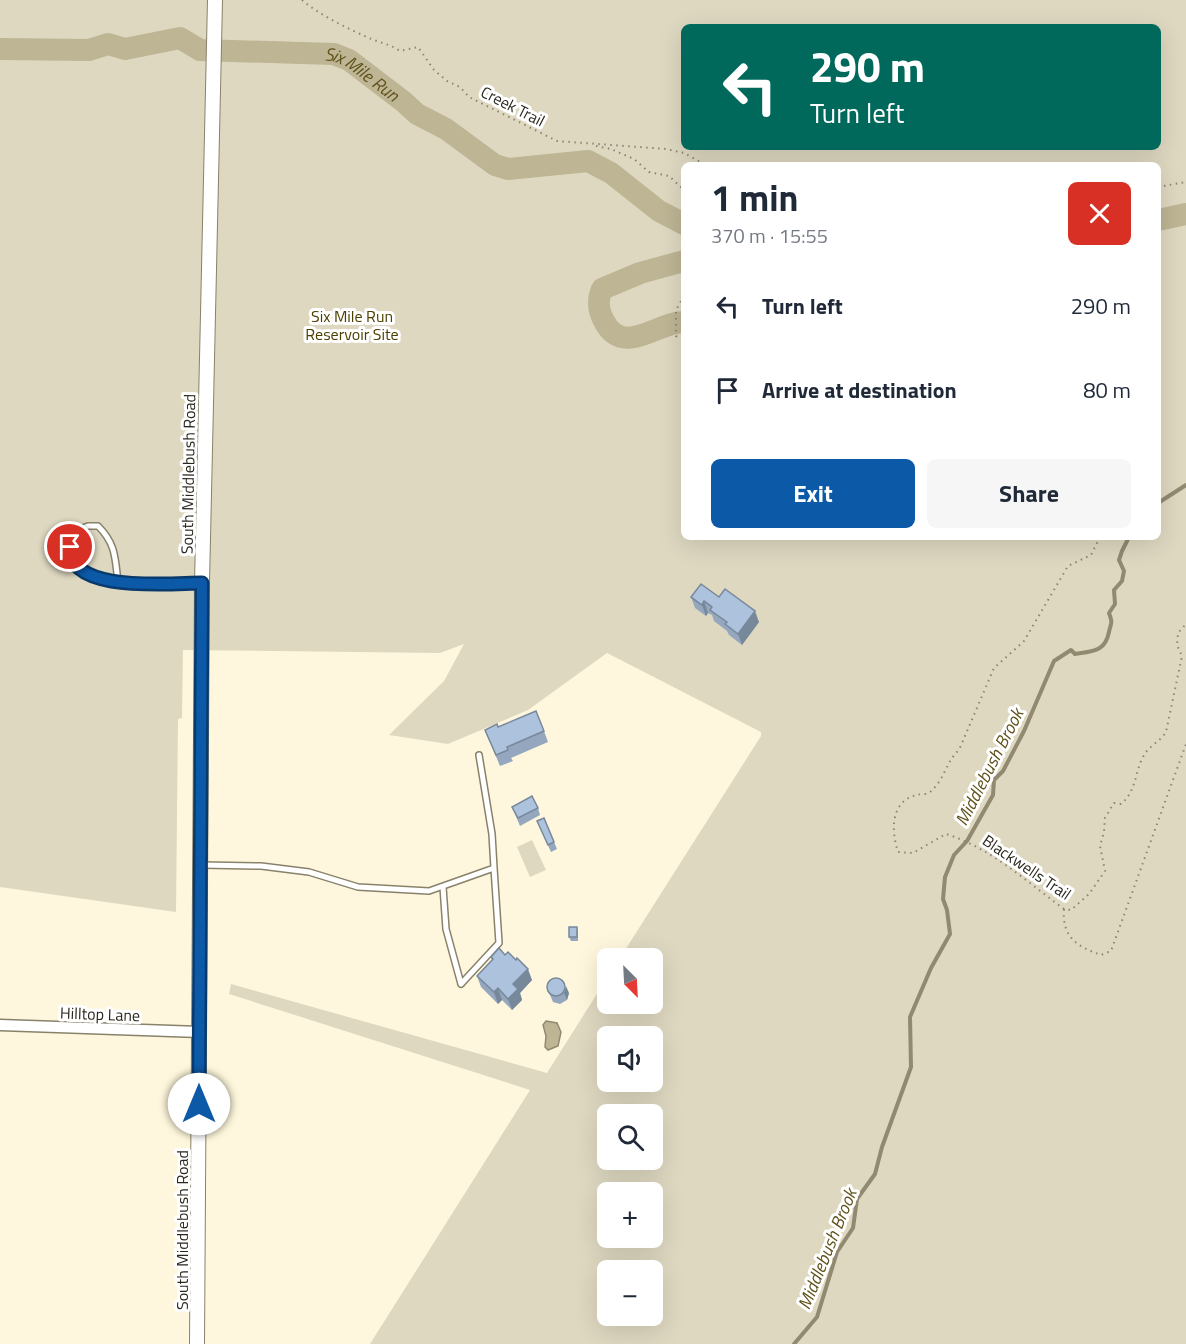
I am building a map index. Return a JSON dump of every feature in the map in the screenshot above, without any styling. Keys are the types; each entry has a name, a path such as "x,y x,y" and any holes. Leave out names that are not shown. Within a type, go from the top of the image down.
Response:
{"street":[{"name":"South Middlebush Road","path":"198,1344 202,583 215,5"},
{"name":"Hilltop Lane","path":"0,1025 200,1032"}],"lane":[{"path":"118,582 114,548 108,536 98,526 88,526 73,532 69,558 77,568 88,575 118,582 202,583"},
{"path":"443,887 446,929 461,984 499,943 492,834 480,755"},
{"path":"201,865 261,866 309,872 358,887 429,891 494,868"}],"path":[{"name":"Creek Trail","path":"303,0 325,16 372,40 391,45 400,51 418,47 434,70 447,81 460,87 469,98 557,141 666,149 684,153 700,162"},
{"path":"584,144 611,149 634,159 649,172 669,176 681,187"},
{"path":"1161,186 1186,182"},
{"path":"681,301 676,310 676,336 681,338"},
{"name":"Blackwells Trail","path":"1098,540 1091,555 1068,566 1024,641 994,668 959,750 951,757 944,776 937,786 928,794 918,794 902,802 896,809 895,841 898,852 913,853 946,834 959,838 1006,866 1064,909 1071,910 1089,894 1105,871 1100,846 1109,809 1114,803 1121,804 1129,798 1144,754 1166,732 1182,656 1177,645 1178,633 1186,624"},
{"path":"1064,909 1063,924 1071,939 1086,950 1101,955 1111,951 1186,744"}],"green space":[{"name":"Six Mile Run Reservoir Site","path":"0,0 1186,0 1186,1344 370,1344 530,1090 229,994 231,984 547,1073 597,994 597,1014 663,1014 663,948 626,948 761,736 761,732 607,653 528,710 448,744 389,735 444,681 464,644 440,653 183,650 182,718 178,719 176,912 0,887"},
{"path":"532,840 546,870 530,877 517,847"}],"shaded area":[{"path":"546,1021 557,1023 561,1032 558,1046 548,1050 545,1047 546,1036 543,1025"}],"building":[{"path":"701,584 719,597 725,589 755,611 738,634 725,624 727,622 710,610 712,607 704,601 702,605 691,597"},
{"path":"536,711 544,731 507,747 508,750 496,755 485,730"},
{"path":"532,796 538,808 518,818 512,807"},
{"path":"544,818 554,842 548,845 537,821"},
{"path":"569,927 577,927 577,937 569,937"},
{"path":"499,948 505,955 508,952 516,960 517,958 528,969 513,984 518,989 508,999 498,988 494,992 477,976 493,959 491,957"},
{"path":"556,978 562,981 565,987 562,993 556,996 550,993 547,987 550,981"}],"waterway":[{"name":"Six Mile Run","path":"0,49 89,50 108,44 125,49 180,38 200,50 334,54 349,60 417,114 446,129 495,165 508,169 588,161 611,173 659,211 681,222"},
{"name":"Six Mile Run","path":"1161,219 1186,214"},
{"name":"Six Mile Run","path":"681,262 640,273 602,289 599,298 599,309 604,321 612,332 621,337 631,338 681,322"},
{"name":"Middlebush Brook","path":"1161,501 1186,485"},
{"name":"Middlebush Brook","path":"794,1344 817,1317 837,1252 853,1228 857,1199 875,1174 882,1147 911,1067 910,1017 931,968 950,934 943,899 945,877 954,855 967,841 993,795 994,780 1003,771 1024,731 1054,661 1071,650 1075,654 1087,652 1105,643 1111,623 1109,613 1115,604 1114,590 1122,581 1124,571 1119,560 1128,540"}],"route":[{"path":"70,547 69,558 77,568 103,580 128,583 202,583 199,1104"}]}
